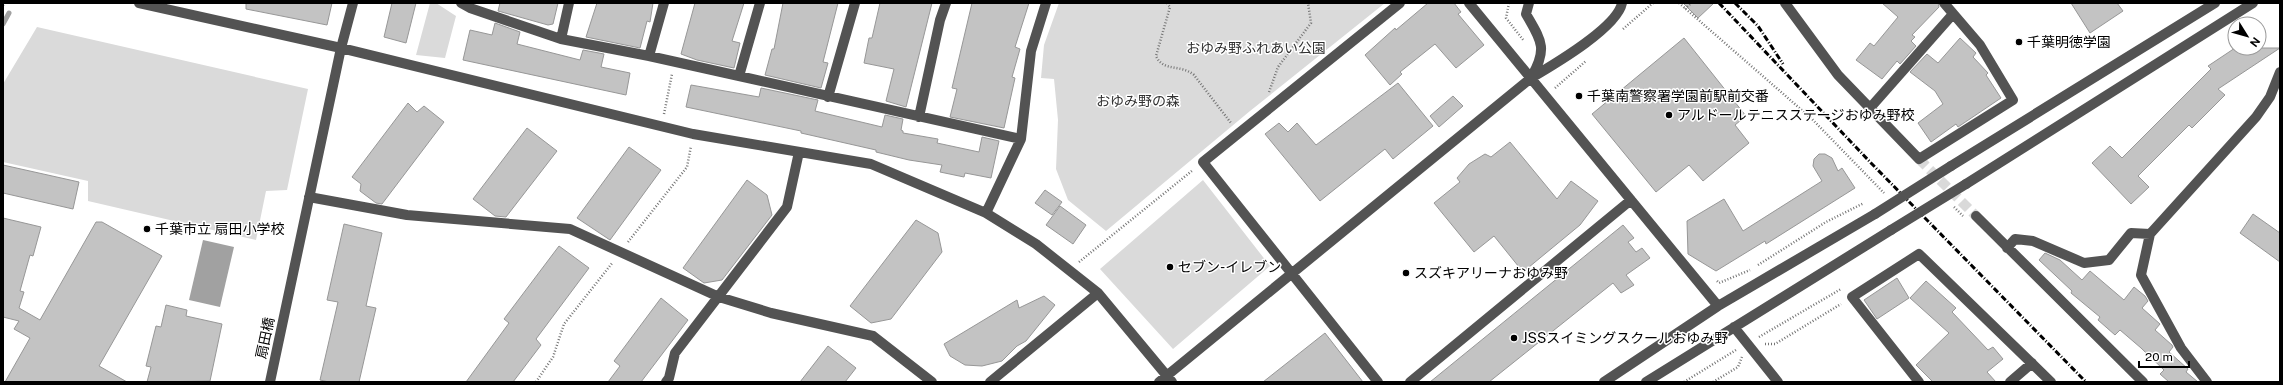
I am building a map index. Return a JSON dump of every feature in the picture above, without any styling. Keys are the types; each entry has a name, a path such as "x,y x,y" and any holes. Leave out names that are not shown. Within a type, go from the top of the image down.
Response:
{"street":[{"path":"139,3 341,48 662,127 871,164 986,213 1036,244 1098,293 1166,380 1291,273 1531,78 1567,57 1608,24 1618,14 1622,3"},
{"name":"扇田橋","path":"270,382 341,48 353,3"},
{"path":"561,39 569,3"},
{"path":"649,56 664,3"},
{"path":"739,76 760,3"},
{"path":"828,97 855,3"},
{"path":"919,117 940,20 946,3"},
{"path":"986,213 1021,139 1031,51 1046,3"},
{"path":"1378,382 1203,162 1400,3"},
{"path":"1469,3 1718,306"},
{"path":"1529,3 1526,14 1541,39 1543,48 1538,65 1531,78"},
{"path":"1785,3 1838,75 1919,159 2013,100 1980,45 1944,3"},
{"path":"1604,382 1718,306 1874,214 2215,3"},
{"path":"1646,382 1966,184 2253,3"},
{"path":"467,5 561,39 649,56 1021,139"},
{"path":"1870,108 1953,14"},
{"path":"2207,382 2181,348 2141,274 2150,234 2256,117 2270,97 2280,72"},
{"path":"666,382 669,378 675,353 787,207 799,152"},
{"path":"309,197 407,215 570,229 719,297 771,313 873,336 932,382"},
{"path":"1410,382 1631,200"},
{"path":"1976,216 2143,382"},
{"path":"2008,248 2016,239 2033,241 2084,263 2109,260 2131,233 2150,234"},
{"path":"1919,382 1852,297 1919,254 2051,382"},
{"path":"990,382 1098,293"},
{"path":"1734,328 1778,382"},
{"path":"2010,382 2032,363"}],"path":[{"path":"1167,3 1170,7 1156,56 1159,64 1167,68 1175,66 1187,70 1194,75 1239,133"},
{"path":"1268,95 1278,67 1311,23 1308,3"},
{"path":"1509,3 1506,18 1528,46"},
{"path":"1679,3 1812,119 1884,193 1878,196"},
{"path":"1686,9 1691,3"},
{"path":"662,127 675,62"},
{"path":"1554,88 1559,94"},
{"path":"1070,270 1203,162"},
{"path":"1714,277 1719,283 1750,270 1826,222 1871,200"},
{"path":"1684,382 1843,287"},
{"path":"1747,344 1775,344 1852,297"},
{"path":"1713,382 1738,367 1747,344"}],"green space":[{"path":"430,3 436,3 456,16 445,58 416,55"},
{"name":"おゆみ野の森","path":"1059,3 1385,3 1250,111 1106,231 1068,200 1056,169 1058,120 1054,79 1041,78 1044,45"},
{"path":"37,27 308,89 287,190 266,191 256,240 88,201 88,181 3,162 3,84"},
{"path":"1203,180 1270,266 1173,349 1100,269"}],"shaded area":[{"path":"203,240 234,247 220,307 189,300"}],"building":[{"path":"246,3 332,3 327,25 246,9"},
{"path":"392,3 416,3 406,43 384,37"},
{"path":"500,3 558,3 553,24 548,25 498,11"},
{"path":"597,3 653,3 650,22 647,21 640,48 586,37"},
{"path":"695,3 744,3 732,41 740,43 734,68 697,60 681,54"},
{"path":"783,3 838,3 823,62 828,63 821,88 765,75 772,49 774,49"},
{"path":"880,3 932,3 906,107 886,101 894,69 864,63 869,38 872,38"},
{"path":"972,3 1029,3 1015,47 1020,49 1012,77 1015,78 1004,128 950,117 957,89 952,88"},
{"path":"1428,3 1454,3 1461,12 1458,14 1484,45 1456,68 1435,44 1400,72 1402,74 1390,85 1365,55 1395,28 1396,30"},
{"path":"1683,3 1714,3 1698,18"},
{"path":"1882,3 1938,3 1939,7 1912,35 1915,37 1911,41 1916,46 1900,64 1897,61 1882,79 1856,60 1870,43 1874,46 1898,17"},
{"path":"2071,3 2117,3 2123,11 2090,33"},
{"path":"495,23 520,32 517,44 580,60 583,50 604,54 601,67 630,73 626,95 463,60 470,30 492,35"},
{"name":"アルドールテニスステージおゆみ野校","path":"1684,38 1746,116 1735,125 1749,143 1703,181 1689,165 1656,192 1592,114"},
{"path":"1960,38 1976,53 1973,57 1988,73 1986,75 2001,98 1958,127 1956,124 1931,142 1918,123 1943,104 1935,91 1910,72 1927,54 1938,63"},
{"path":"2267,48 2280,48 2218,89 2225,95 2192,128 2189,125 2138,176 2149,187 2131,204 2092,163 2110,146 2122,158 2211,69 2208,66 2227,53 2227,56 2267,56"},
{"path":"1398,83 1433,126 1393,159 1385,149 1320,201 1265,134 1279,123 1288,132 1297,123 1316,145"},
{"path":"691,85 759,97 761,88 818,100 815,111 882,127 885,115 903,119 901,130 903,133 938,139 937,143 979,152 982,137 999,141 991,178 965,173 964,177 940,172 942,165 909,160 876,152 876,150 801,133 801,131 686,107"},
{"path":"1453,96 1463,106 1439,127 1430,116"},
{"path":"408,103 417,112 424,106 444,122 382,204 376,203 360,191 361,184 352,177"},
{"path":"527,128 557,151 506,217 495,216 473,199"},
{"path":"1510,142 1557,199 1571,181 1598,201 1580,225 1523,272 1494,236 1474,252 1434,203 1460,182 1457,178 1469,164 1485,154 1491,157"},
{"path":"629,147 661,170 610,240 577,218"},
{"path":"1819,154 1825,154 1832,158 1838,171 1842,168 1855,188 1766,244 1765,241 1716,271 1688,254 1687,221 1724,199 1743,231 1822,181 1813,166 1814,159"},
{"path":"3,165 79,182 73,209 3,193"},
{"path":"747,180 767,195 772,215 722,280 704,283 683,268"},
{"path":"1045,190 1062,202 1052,215 1035,203"},
{"path":"1060,206 1086,225 1073,244 1046,225"},
{"path":"2253,214 2280,233 2280,262 2240,233"},
{"path":"3,218 41,227 33,256 30,255 20,291 24,292 19,308 40,320 96,222 102,222 162,256 99,366 127,382 5,382 30,338 14,329 19,321 3,317"},
{"path":"916,220 938,233 942,252 891,319 871,323 850,306"},
{"path":"344,224 382,233 366,306 376,308 359,382 329,382 320,380 338,302 327,300"},
{"name":"JSSスイミングスクールおゆみ野","path":"1623,225 1634,238 1628,242 1636,252 1642,248 1650,258 1626,275 1634,285 1621,293 1613,283 1489,382 1430,382"},
{"path":"559,246 589,268 536,339 541,345 513,382 466,382 509,323 504,319"},
{"path":"2045,253 2060,260 2082,280 2090,271 2124,300 2134,287 2145,296 2148,301 2142,308 2160,324 2155,330 2172,345 2173,347 2169,352 2188,369 2186,372 2198,382 2169,382 2160,374 2164,370 2141,348 2120,330 2115,335 2098,320 2100,317 2071,293 2072,291 2039,260"},
{"path":"1897,278 1909,298 1877,319 1864,300"},
{"path":"1926,281 1956,308 1952,312 1988,350 1993,347 2003,359 1987,372 1996,382 1933,382 1916,365 1949,333 1910,298"},
{"path":"1044,296 1055,305 1026,341 1017,346 1002,361 982,366 965,365 950,356 944,344 1017,300 1019,308"},
{"path":"661,298 688,320 641,382 608,382 620,366 614,361"},
{"path":"166,305 187,310 186,316 222,324 210,381 147,382 151,367 146,366 156,326 161,327"},
{"path":"1325,333 1363,382 1263,382"},
{"path":"828,346 856,368 845,382 800,382"}],"waterway":[{"path":"3,24 9,13"}],"tunnel":[{"path":"1919,159 1976,216"}],"railway":[{"path":"1719,3 1871,163 2086,382"},
{"path":"1735,3 1758,26 1783,64"}],"place":[{"name":"千葉明徳学園","path":"2019,42"},
{"name":"千葉南警察署学園前駅前交番","path":"1579,96"},
{"name":"アルドールテニスステージおゆみ野校","path":"1669,115"},
{"name":"千葉市立 扇田小学校","path":"147,229"},
{"name":"セブン-イレブン","path":"1170,267"},
{"name":"スズキアリーナおゆみ野","path":"1406,273"},
{"name":"JSSスイミングスクールおゆみ野","path":"1514,338"}],"park label":[{"name":"おゆみ野ふれあい公園","path":"1256,48"}]}
